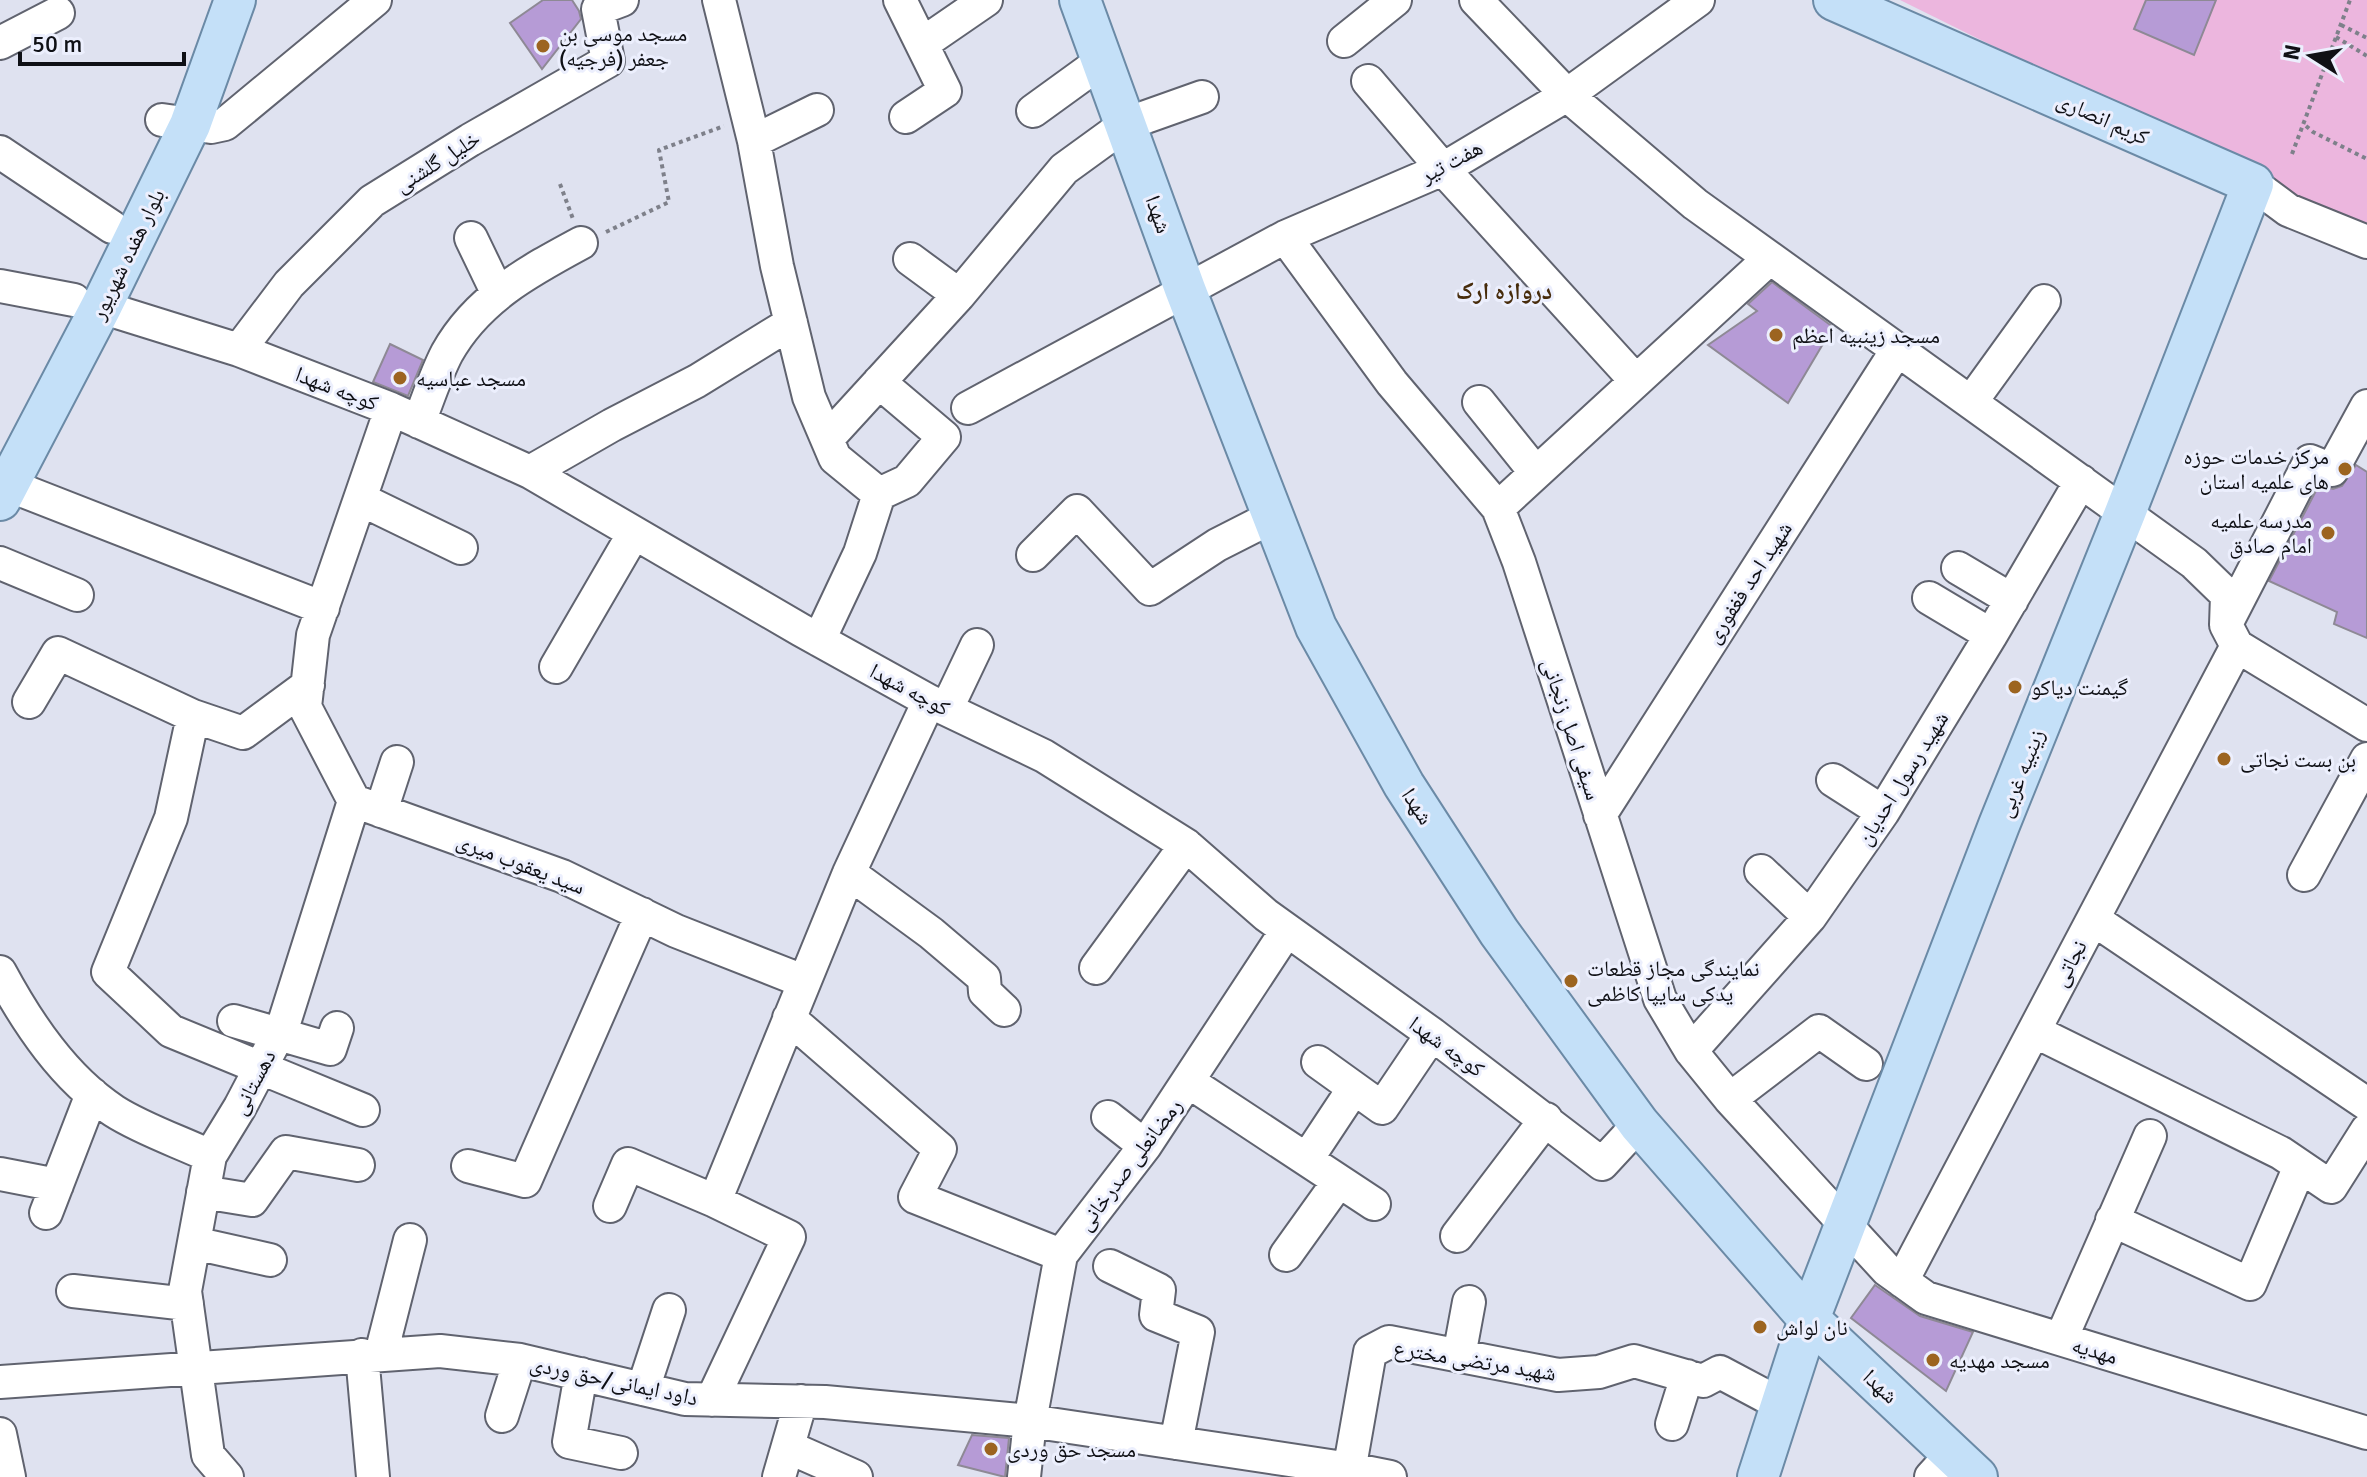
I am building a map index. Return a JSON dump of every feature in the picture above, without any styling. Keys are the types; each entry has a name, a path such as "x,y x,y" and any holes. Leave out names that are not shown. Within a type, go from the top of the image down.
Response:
{"main road":[{"name":"بلوار هفده شهریور","path":"0,440 87,303 112,227 176,122 206,0"},
{"name":"بلوار هفده شهریور","path":"4,493 87,303 235,0"},
{"name":"شهدا","path":"1080,0 1185,289 1316,627 1404,785 1499,932 1639,1124 1809,1319 1953,1469"},
{"name":"کریم انصاری","path":"1834,0 2253,184"},
{"name":"زینبیه غربی","path":"1758,1477 1809,1319 1999,825 2253,184"}],"street":[{"path":"176,122 211,127 233,120 375,0"},
{"name":"خلیل گلشنی","path":"239,350 289,284 372,201 470,140 608,61 598,9 622,0"},
{"path":"719,0 751,129 777,266 809,397 835,458 879,494"},
{"path":"900,0 945,91 906,117"},
{"path":"922,44 986,0"},
{"path":"1344,41 1395,0"},
{"path":"1476,0 1567,95 1695,204 2194,563 2227,595 2231,635 2367,725"},
{"name":"هفت تیر","path":"968,408 1285,237 1443,169 1567,95 1698,0"},
{"path":"0,43 58,13"},
{"path":"1033,111 1102,61"},
{"path":"1368,81 1443,169 1636,381"},
{"path":"828,438 959,295 1064,169 1126,124 1202,97"},
{"path":"751,129 817,110"},
{"path":"0,152 112,227"},
{"name":"کریم انصاری","path":"2253,184 2288,210 2367,242"},
{"name":"سیفی اصل زنجانی","path":"1285,237 1392,383 1498,508 1519,562 1660,999 1691,1051 1730,1099 1846,1226"},
{"path":"471,238 498,294"},
{"path":"368,806 305,707 313,635 360,499 405,416 464,326 484,304 534,268 581,243"},
{"path":"910,259 959,295"},
{"path":"1498,508 1769,259"},
{"name":"کوچه شهدا","path":"0,286 87,303 239,350 405,416 530,472 819,640 1044,756 1186,845 1266,915 1432,1034 1602,1164 1639,1124"},
{"path":"1971,402 2044,301"},
{"path":"530,472 697,381 791,323"},
{"name":"شهید احد فغفوری","path":"1600,815 1897,350"},
{"path":"819,640 860,553 879,494 907,481 944,437 879,382"},
{"path":"1479,402 1536,473"},
{"path":"2357,451 2367,406"},
{"name":"نجاتی","path":"1902,1281 2093,919 2231,635 2310,461 2332,470 2357,451"},
{"name":"شهید رسول احدیان","path":"1691,1051 1810,917 1883,812 2081,481"},
{"path":"4,493 323,608"},
{"path":"360,499 461,548"},
{"path":"1033,555 1077,511 1150,589 1217,545 1274,516"},
{"path":"556,667 634,533"},
{"path":"0,563 77,595"},
{"path":"1958,568 2012,600"},
{"path":"1929,598 1991,635"},
{"path":"715,1201 849,873 938,704 977,645"},
{"path":"29,702 58,653 193,716 243,733 308,685"},
{"path":"193,716 171,818 108,972 171,1031 363,1110"},
{"path":"2304,875 2367,759"},
{"name":"دهستانی","path":"227,1477 208,1455 185,1291 210,1156 284,1023 368,806 397,762"},
{"path":"1833,780 1883,812"},
{"name":"سید یعقوب میری","path":"368,806 562,876 676,931 803,981"},
{"path":"1096,968 1186,845"},
{"path":"1761,871 1810,917"},
{"path":"849,873 931,933 984,978 985,992 1004,1010"},
{"path":"468,1166 525,1181 642,914"},
{"path":"2093,919 2367,1104"},
{"name":"رمضانعلی صدرخانی","path":"1024,1477 1030,1421 1061,1255 1145,1146 1287,930"},
{"path":"0,972 24,1016 81,1085 115,1112 210,1156"},
{"path":"789,1018 940,1149 915,1197 1061,1255"},
{"path":"234,1021 330,1049 337,1028"},
{"path":"1730,1099 1819,1031 1866,1064"},
{"path":"2034,1031 2281,1153 2331,1187 2367,1130"},
{"path":"1318,1062 1382,1108 1432,1034"},
{"path":"1189,1082 1374,1204"},
{"path":"1307,1159 1354,1088"},
{"path":"0,1174 52,1199 92,1094"},
{"path":"1108,1117 1145,1146"},
{"path":"1457,1236 1546,1119"},
{"path":"2061,1339 2150,1136"},
{"path":"203,1192 252,1200 286,1152 358,1165"},
{"path":"610,1206 628,1164 789,1237 712,1400"},
{"path":"2112,1220 2250,1284 2300,1166"},
{"path":"1286,1255 1339,1181"},
{"name":"مهدیه","path":"1846,1226 1887,1270 1926,1298 2367,1433"},
{"path":"373,1477 371,1354 410,1240"},
{"path":"194,1243 270,1260"},
{"path":"1110,1266 1159,1290 1156,1315 1198,1332 1176,1443"},
{"path":"73,1291 187,1304"},
{"path":"1459,1356 1469,1302"},
{"path":"643,1389 669,1310"},
{"name":"شهید مرتضی مخترع","path":"1349,1473 1370,1352 1389,1342 1558,1375 1599,1372 1634,1361 1703,1381 1720,1372 1782,1405"},
{"name":"داود ایمانی/حق وردی","path":"0,1382 440,1351 520,1360 685,1399 801,1401 1030,1421 1390,1477"},
{"path":"502,1416 520,1360"},
{"path":"581,1374 569,1442 621,1453"},
{"path":"1672,1424 1687,1376"},
{"path":"801,1401 783,1462 856,1477"},
{"path":"0,1434 9,1477"}],"path":[{"path":"2292,154 2350,0"},
{"path":"2341,25 2367,38"},
{"path":"2336,37 2367,56"},
{"path":"2306,126 2367,159"},
{"path":"560,184 581,243 669,202 659,150 751,129"}],"shaded area":[{"path":"1900,0 2367,0 2367,231"}],"building":[{"name":"مسجد موسی بن جعفر (فرجیه)","path":"543,0 572,0 581,19 542,69 510,23"},
{"path":"2146,0 2216,0 2194,55 2134,29"},
{"name":"مسجد زینبیه اعظم","path":"1772,282 1833,327 1788,403 1708,345 1757,311 1748,304"},
{"name":"مسجد عباسیه","path":"390,344 423,360 408,396 373,382"},
{"name":"مدرسه علمیه امام صادق","path":"2356,465 2367,472 2367,638 2334,624 2337,612 2269,581 2319,485 2333,489 2342,486"},
{"name":"مسجد مهدیه","path":"1875,1285 1920,1316 1973,1332 1946,1391 1851,1318"},
{"name":"مسجد حق وردی","path":"972,1435 1009,1438 1005,1477 958,1465"}],"place":[{"name":"مسجد موسی بن جعفر (فرجیه)","path":"543,46"},
{"name":"مسجد زینبیه اعظم","path":"1776,335"},
{"name":"مسجد عباسیه","path":"400,378"},
{"name":"مرکز خدمات حوزه های علمیه استان","path":"2345,469"},
{"name":"مدرسه علمیه امام صادق","path":"2328,533"},
{"name":"گیمنت دیاکو","path":"2015,687"},
{"name":"بن بست نجاتی","path":"2224,759"},
{"name":"نمایندگی مجاز قطعات یدکی سایپا کاظمی","path":"1571,981"},
{"name":"نان لواش","path":"1760,1327"},
{"name":"مسجد مهدیه","path":"1933,1360"},
{"name":"مسجد حق وردی","path":"991,1449"}],"district":[{"name":"دروازه ارک","path":"1504,291"}]}
